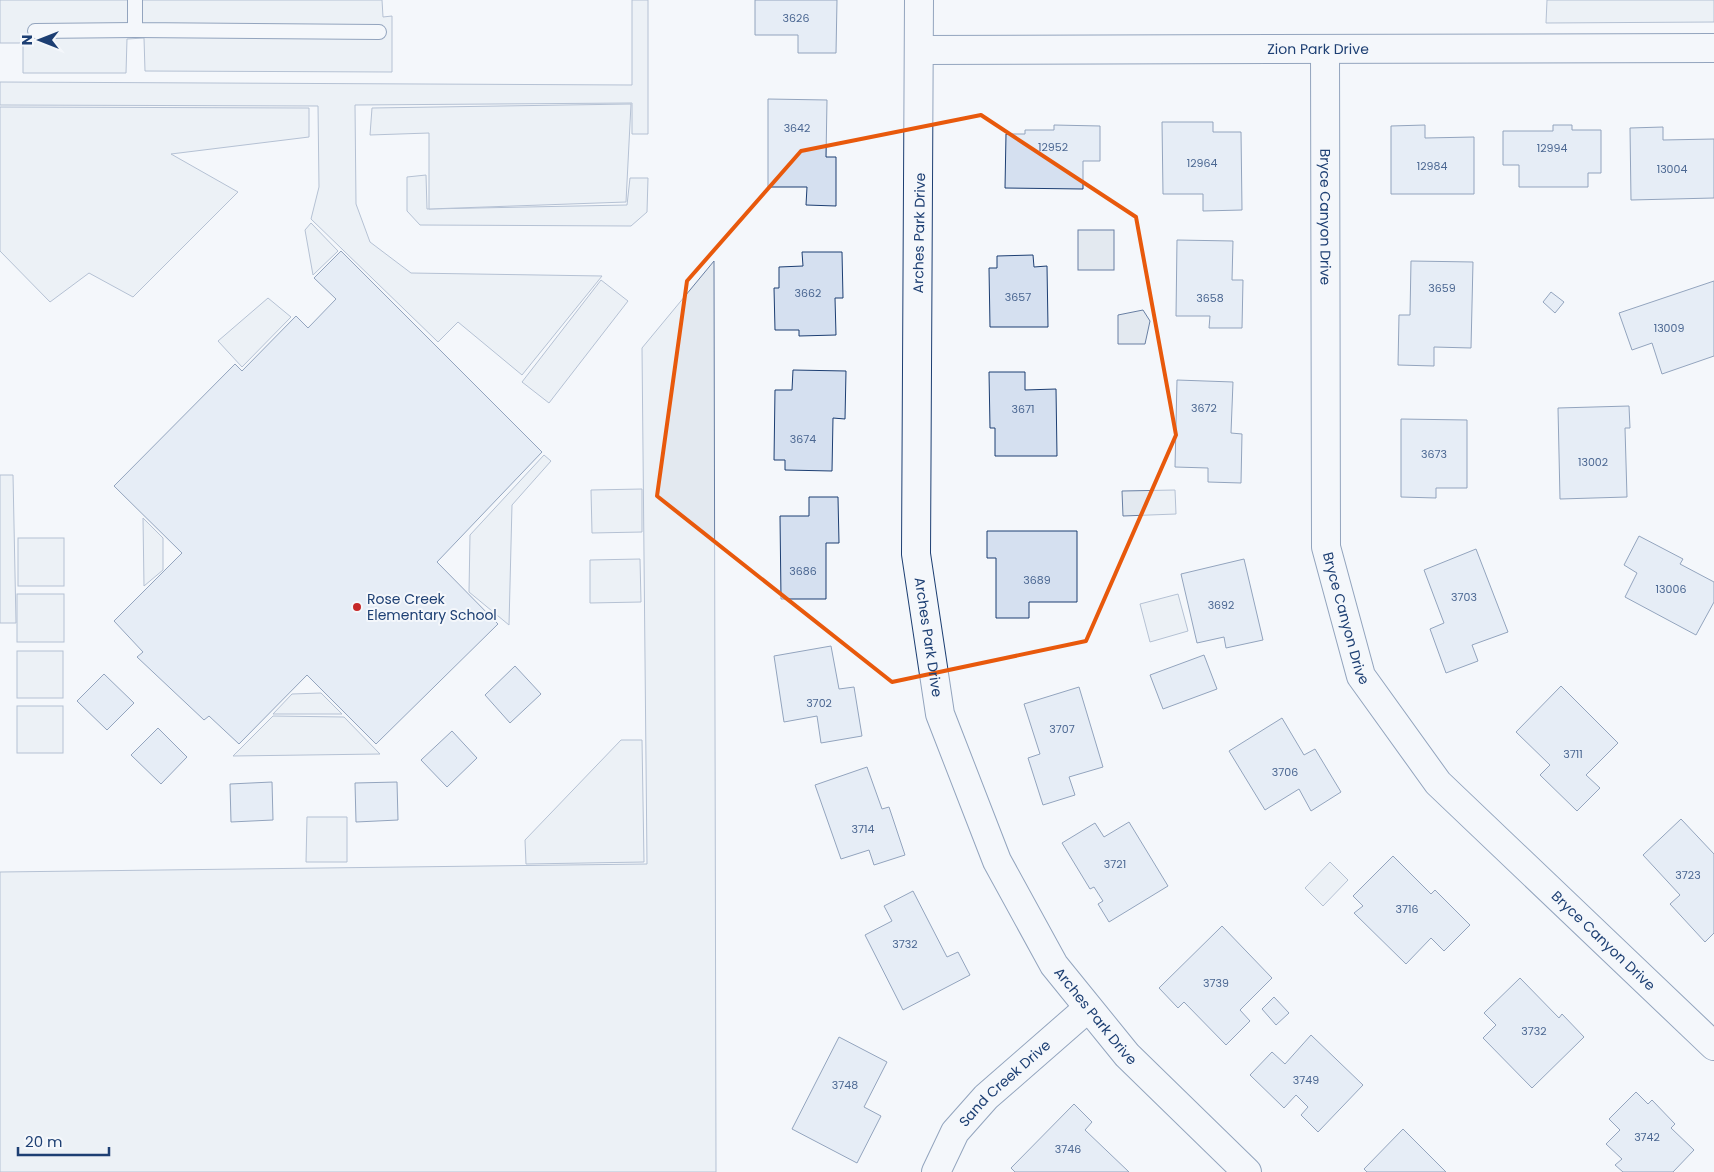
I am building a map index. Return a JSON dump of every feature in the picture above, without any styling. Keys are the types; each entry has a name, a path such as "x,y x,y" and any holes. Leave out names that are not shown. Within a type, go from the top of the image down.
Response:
{"street":[{"name":"Arches Park Drive","path":"919,0 916,554 940,714 998,861 1054,965 1127,1055 1247,1172"},
{"name":"Zion Park Drive","path":"920,50 1714,48"},
{"name":"Bryce Canyon Drive","path":"1325,49 1326,547 1360,676 1438,783 1714,1046"},
{"name":"Sand Creek Drive","path":"936,1172 955,1132 986,1097 1088,1008"}],"lane":[{"path":"135,0 135,30"},
{"path":"35,31 380,32"}],"highlighted area":[{"path":"981,115 1136,217 1176,435 1086,641 892,682 657,496 687,281 801,151"}],"shaded area":[{"path":"0,0 382,0 383,17 392,16 392,72 145,71 144,38 127,39 126,73 23,73 23,43 0,43"},
{"path":"632,0 648,0 648,134 632,134 632,103 355,105 356,204 370,242 411,273 602,276 522,375 458,322 438,342 311,219 319,187 318,106 0,105 0,82 632,85"},
{"path":"1547,0 1714,0 1714,22 1546,23"},
{"path":"631,104 626,202 429,209 429,133 370,135 372,108"},
{"path":"0,107 309,108 309,137 171,154 238,192 133,297 89,273 50,302 0,251"},
{"path":"426,175 427,209 627,205 630,178 648,178 647,212 631,226 420,225 407,211 407,177"},
{"path":"311,223 338,251 313,275 305,230"},
{"path":"1078,230 1114,230 1114,270 1078,270"},
{"path":"714,261 716,1172 0,1172 0,872 647,864 642,348"},
{"path":"601,280 628,301 549,403 522,382"},
{"path":"268,298 291,317 242,367 218,341"},
{"path":"1143,310 1150,321 1145,344 1118,344 1118,315"},
{"path":"544,455 551,461 512,505 509,625 469,592 470,535"},
{"path":"0,475 13,475 16,623 0,623"},
{"path":"642,489 642,532 592,533 591,490"},
{"path":"1175,490 1176,514 1123,516 1122,491"},
{"path":"143,518 163,538 163,570 144,586"},
{"path":"18,538 64,538 64,586 18,586"},
{"path":"640,559 641,602 590,603 590,560"},
{"path":"17,594 64,594 64,642 17,642"},
{"path":"1178,594 1188,631 1150,642 1140,604"},
{"path":"17,651 63,651 63,698 17,698"},
{"path":"321,693 342,714 273,714 292,694"},
{"path":"17,706 63,706 63,753 17,753"},
{"path":"273,716 344,717 380,754 233,756"},
{"path":"621,740 642,740 644,862 526,864 525,840"},
{"path":"307,817 347,817 347,862 306,862"},
{"path":"1330,862 1348,880 1323,906 1305,888"}],"building":[{"path":"755,0 837,0 836,53 798,53 798,35 755,35"},
{"path":"768,99 827,100 826,157 836,157 836,206 806,205 807,187 768,187"},
{"path":"1162,122 1213,122 1213,132 1241,132 1242,210 1203,211 1203,194 1163,194"},
{"path":"1054,125 1100,126 1100,161 1083,161 1083,189 1005,188 1006,134 1025,134 1025,130 1054,130"},
{"path":"1425,125 1425,138 1474,137 1474,194 1391,194 1391,126"},
{"path":"1553,125 1572,125 1572,130 1601,130 1601,173 1588,173 1588,187 1519,187 1519,165 1503,165 1503,131 1553,131"},
{"path":"1663,127 1663,140 1714,139 1714,198 1631,200 1630,128"},
{"path":"1177,240 1233,241 1232,280 1243,280 1242,328 1209,328 1210,316 1176,316"},
{"path":"341,251 542,452 437,562 498,624 376,744 307,675 239,744 209,716 204,720 137,657 143,652 114,621 182,553 114,486 235,364 242,371 296,316 308,328 336,299 314,278"},
{"path":"802,252 842,252 843,298 835,298 836,335 799,336 799,330 775,330 774,288 779,288 779,267 803,266"},
{"path":"1033,255 1034,267 1047,266 1048,327 990,327 989,268 997,268 997,256"},
{"path":"1411,261 1473,262 1471,348 1434,347 1434,366 1398,365 1399,315 1410,315"},
{"path":"1714,281 1714,356 1662,374 1652,343 1632,350 1619,313"},
{"path":"1551,292 1564,302 1555,313 1543,302"},
{"path":"793,370 846,371 845,419 833,418 832,471 785,470 785,460 774,460 775,390 792,390"},
{"path":"989,372 1025,372 1025,390 1056,389 1057,456 995,456 995,428 990,428"},
{"path":"1177,380 1233,382 1231,433 1242,434 1241,483 1208,482 1208,468 1175,467"},
{"path":"1629,406 1630,428 1625,428 1627,497 1560,499 1558,408"},
{"path":"1401,419 1467,420 1467,488 1436,488 1436,498 1401,497"},
{"path":"809,497 838,497 839,543 826,543 826,599 781,599 780,516 809,516"},
{"path":"987,531 1077,531 1077,602 1029,602 1029,618 996,618 996,558 987,558"},
{"path":"1639,536 1683,559 1680,564 1714,582 1714,602 1696,635 1625,597 1637,573 1624,565"},
{"path":"1476,549 1508,632 1472,645 1478,661 1446,673 1430,629 1444,623 1424,570"},
{"path":"1244,559 1263,640 1226,648 1224,637 1197,643 1181,574"},
{"path":"831,646 839,689 854,687 862,736 821,743 817,716 784,722 774,656"},
{"path":"1204,655 1217,689 1163,709 1150,675"},
{"path":"515,666 541,694 510,723 485,695"},
{"path":"104,674 134,703 107,730 77,701"},
{"path":"1561,686 1618,743 1586,775 1600,788 1577,811 1540,775 1550,765 1516,732"},
{"path":"1079,687 1103,767 1069,777 1075,795 1043,805 1028,758 1040,754 1024,704"},
{"path":"1282,718 1304,755 1315,749 1341,792 1311,811 1299,789 1265,810 1229,751"},
{"path":"158,728 187,757 161,784 131,755"},
{"path":"452,731 477,758 447,787 421,760"},
{"path":"867,767 882,809 889,807 905,855 874,865 869,850 841,859 815,785"},
{"path":"272,782 273,820 231,822 230,784"},
{"path":"397,782 398,820 356,822 355,783"},
{"path":"1681,819 1714,854 1714,933 1705,942 1670,904 1680,895 1643,855"},
{"path":"1129,822 1168,886 1109,922 1098,904 1103,901 1094,887 1090,889 1062,843 1095,823 1104,837"},
{"path":"1393,856 1431,894 1435,890 1470,925 1444,951 1431,938 1406,964 1354,913 1363,906 1353,896"},
{"path":"913,891 947,957 958,952 970,975 903,1010 865,935 892,921 884,906"},
{"path":"1222,926 1272,978 1240,1010 1250,1021 1226,1045 1184,1002 1178,1008 1159,988"},
{"path":"1520,978 1559,1018 1562,1014 1584,1037 1532,1088 1483,1038 1496,1025 1484,1013"},
{"path":"1274,997 1289,1013 1276,1025 1262,1009"},
{"path":"1311,1035 1363,1085 1318,1132 1301,1115 1308,1107 1296,1095 1284,1108 1250,1075 1272,1052 1285,1064"},
{"path":"839,1037 887,1062 864,1107 881,1116 857,1163 792,1129"},
{"path":"1636,1092 1648,1104 1652,1100 1675,1124 1671,1128 1694,1150 1673,1172 1623,1172 1615,1165 1622,1159 1606,1144 1620,1130 1609,1119"},
{"path":"1074,1104 1092,1122 1085,1130 1129,1172 1015,1172 1011,1168"},
{"path":"1403,1129 1446,1172 1367,1172 1364,1169"}],"place":[{"name":"Rose Creek Elementary School","path":"357,607"}]}
